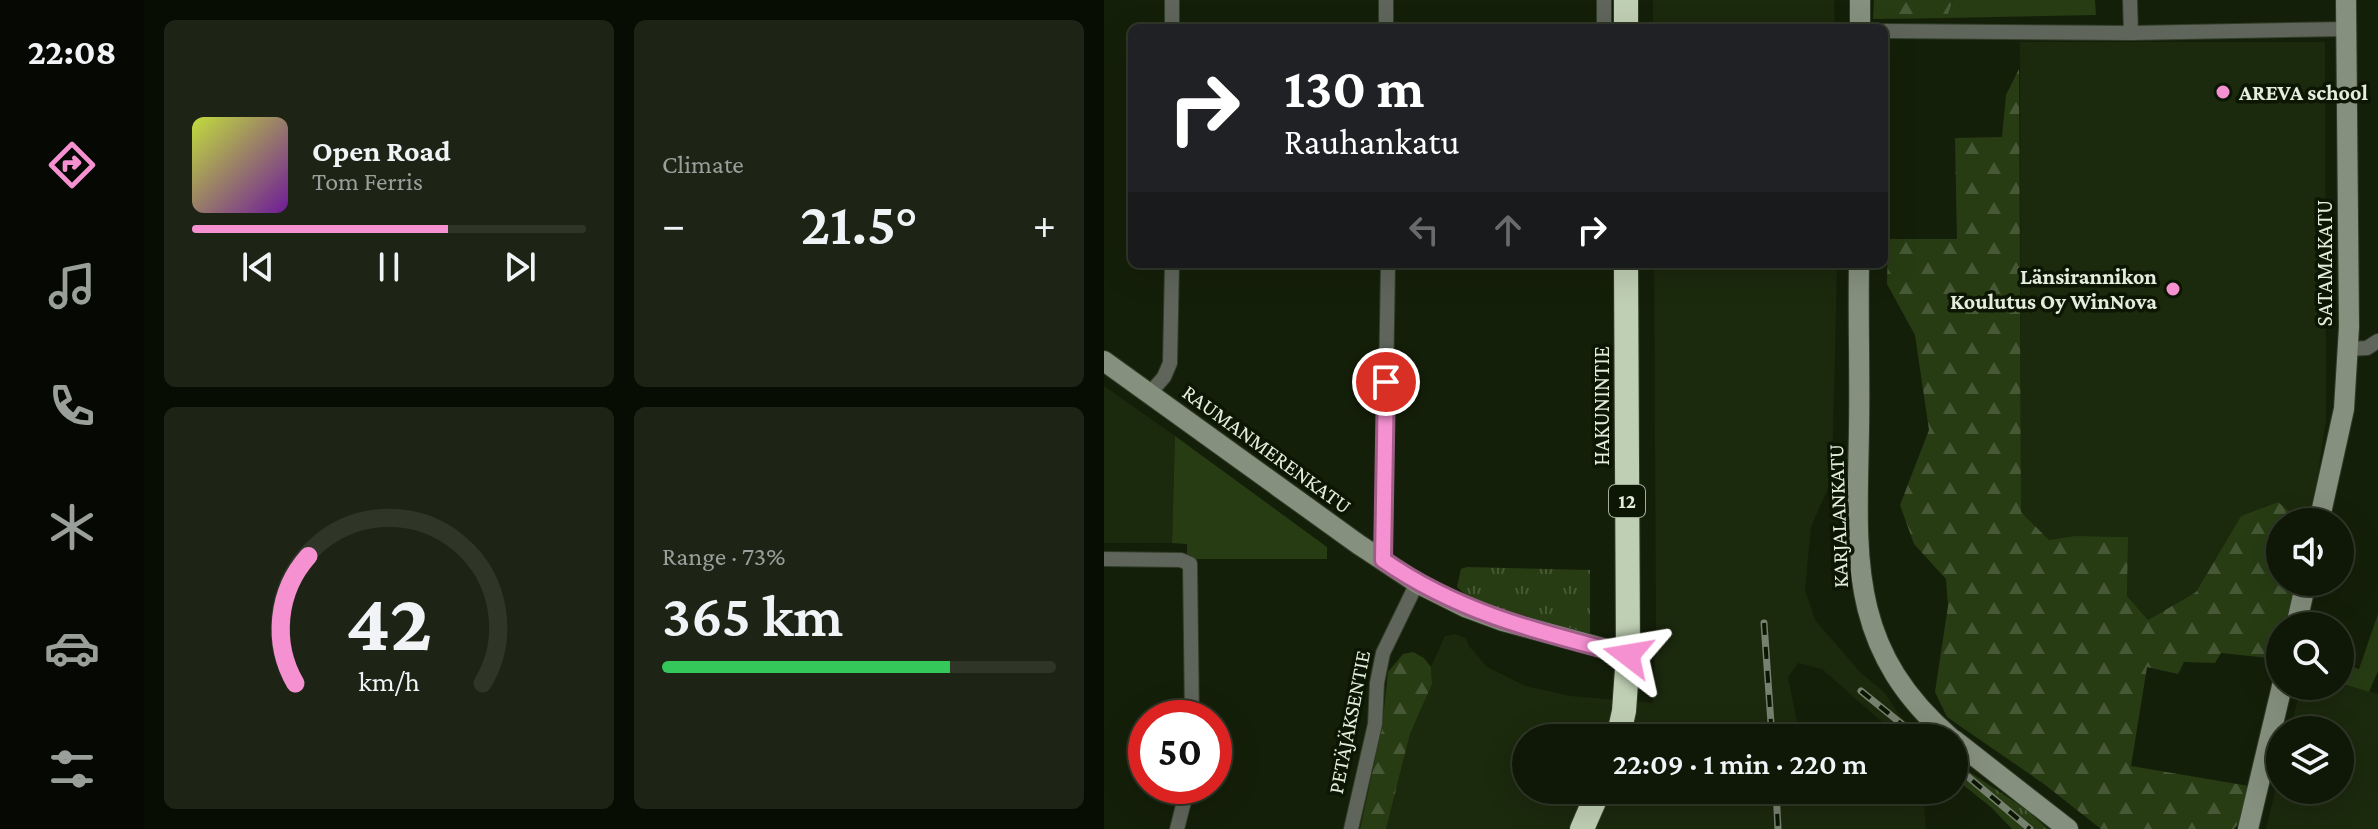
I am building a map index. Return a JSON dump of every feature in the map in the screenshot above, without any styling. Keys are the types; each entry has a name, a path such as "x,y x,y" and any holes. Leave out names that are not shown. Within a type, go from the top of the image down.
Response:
{"highway":[{"path":"1626,0 1626,24"},
{"name":"HAKUNINTIE","path":"1621,724 1628,655 1626,268"},
{"path":"1582,829 1593,804"}],"main road":[{"path":"1860,0 1860,24"},
{"name":"SATAMAKATU","path":"2322,508 2344,409 2348,349 2346,0"},
{"name":"KARJALANKATU","path":"1859,268 1858,526 1862,589 1873,633 1887,662 1918,705 1938,724"},
{"name":"RAUMANMERENKATU","path":"1104,361 1417,583 1465,607 1503,621 1628,655"},
{"path":"2248,829 2279,700"},
{"name":"KARJALANKATU","path":"1968,751 2068,829"}],"street":[{"path":"1172,0 1172,24"},
{"path":"1386,0 1386,24"},
{"path":"1604,0 1604,24"},
{"path":"2130,0 2131,33"},
{"path":"1888,31 2131,33 2346,29"},
{"path":"1150,393 1164,377 1170,363 1172,268"},
{"path":"1383,560 1388,268"},
{"path":"2348,349 2367,348 2378,341"},
{"path":"1104,559 1181,560 1190,564 1192,700"},
{"name":"PETÄJÄKSENTIE","path":"1351,829 1375,724 1377,683 1383,653 1417,583"},
{"path":"1177,829 1183,804"}],"shaded area":[{"path":"1653,0 1834,0 1835,24 1653,24"},
{"name":"Länsirannikon Koulutus Oy WinNova","path":"2020,42 2325,42 2326,419 2313,508 2285,508 2278,502 2241,516 2196,592 2148,620 2127,596 2128,537 2075,536 2049,540 2021,512"},
{"path":"1654,268 1837,268 1832,479 1811,527 1805,590 1815,620 1861,673 1884,692 1900,716 1910,724 1884,724 1822,669 1798,663 1788,677 1798,724 1512,724 1512,804 1924,804 1926,829 1386,829 1410,734 1432,684 1431,667 1445,636 1455,634 1466,638 1487,667 1525,686 1571,696 1653,703 1656,628"},
{"path":"1104,386 1175,436 1172,543 1104,543"},
{"path":"2354,687 2378,694 2378,829 2266,829 2272,804 2354,804 2354,716 2294,716 2298,700 2354,700"}],"green space":[{"path":"1874,0 1953,0 1947,18 1873,19"},
{"path":"1953,0 2095,0 2096,15 1947,18"},
{"path":"2019,69 2021,512 2049,540 2075,536 2128,537 2127,596 2148,620 2196,592 2241,516 2278,502 2285,508 2266,508 2266,596 2294,596 2290,612 2266,612 2266,658 2221,653 2215,663 2184,662 2178,674 2147,667 2131,766 2249,786 2241,820 2234,829 2101,829 2044,784 1968,732 1968,724 1957,724 1947,717 1935,692 1948,606 1946,579 1914,544 1900,505 1929,430 1915,335 1887,284 1888,239 1957,239 1955,138 2002,137 2006,95"},
{"path":"1175,436 1327,547 1327,559 1187,559 1187,544 1172,543"},
{"path":"1461,569 1590,570 1590,632 1587,637 1474,602 1457,587"},
{"path":"2378,614 2378,671 2369,692 2354,687 2354,667 2359,669"},
{"path":"1413,652 1424,658 1431,667 1432,684 1410,734 1386,829 1360,829 1382,728 1388,672 1403,654"},
{"path":"1968,771 2024,808 2048,829 2012,829 1968,789"}],"railway":[{"path":"1764,623 1771,724"},
{"path":"1861,691 1902,724"},
{"path":"1968,777 2030,829"},
{"path":"1777,804 1778,829"}],"place":[{"name":"AREVA school","path":"2223,92"},
{"name":"Länsirannikon Koulutus Oy WinNova","path":"2173,289"}],"route":[{"path":"1386,382 1383,560 1417,583 1465,607 1567,640 1628,655"}]}
